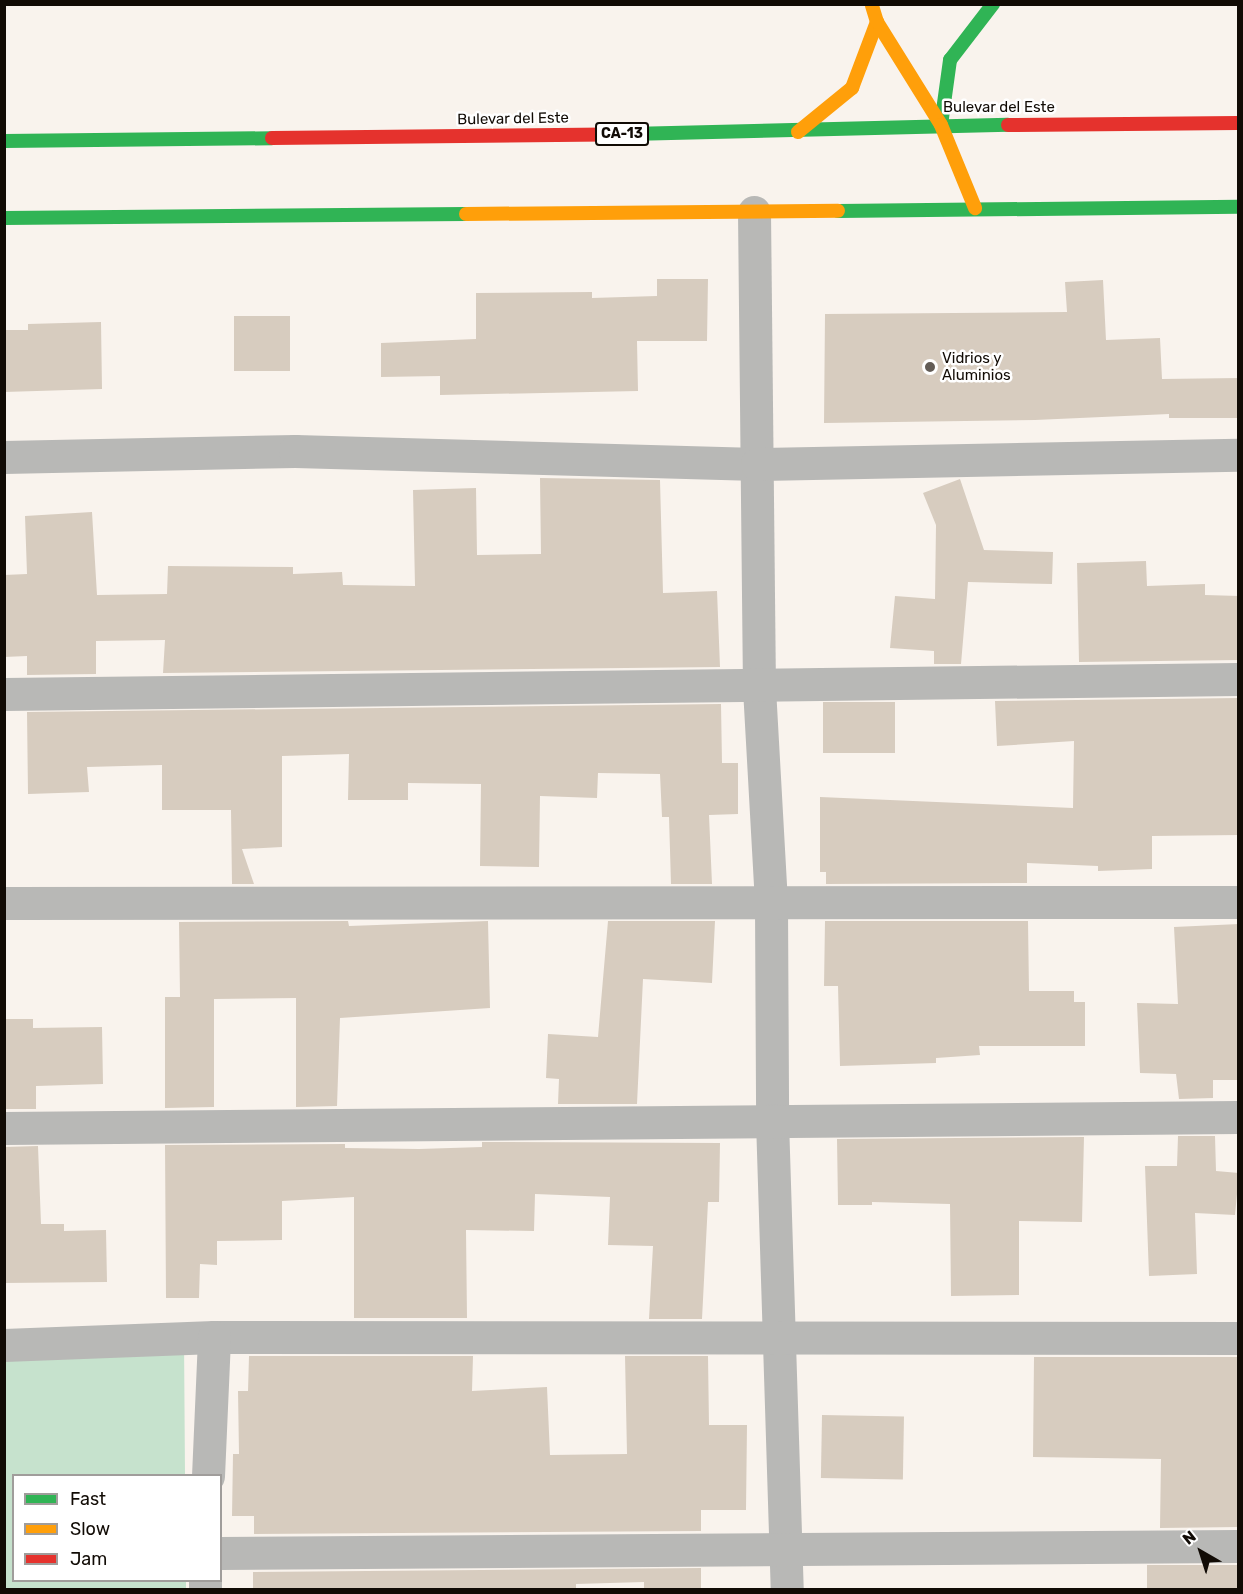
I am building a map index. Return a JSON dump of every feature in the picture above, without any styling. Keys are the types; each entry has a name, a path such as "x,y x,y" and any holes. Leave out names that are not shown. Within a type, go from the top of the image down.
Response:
{"highway":[{"path":"872,4 878,22 941,124 975,208"},
{"path":"941,124 950,60 993,4"},
{"path":"798,132 852,88 878,22"},
{"name":"Bulevar del Este","path":"4,141 798,132 941,124 1239,123"},
{"path":"4,218 1239,207"}],"street":[{"path":"754,212 759,687 771,905 772,1120 787,1590"},
{"path":"4,457 295,451 757,464 1239,455"},
{"path":"4,694 759,687 1239,679"},
{"path":"4,903 771,905 1239,902"},
{"path":"4,1128 1239,1117"},
{"path":"208,1474 214,1337"},
{"path":"4,1345 214,1337 1239,1338"},
{"path":"222,1553 1239,1546"}],"green space":[{"path":"184,1337 185,1474 12,1474 12,1582 186,1582 186,1589 5,1589 4,1340"}],"building":[{"path":"657,279 708,279 707,341 637,341 638,391 440,395 440,376 381,377 381,343 476,339 476,293 592,292 592,298 657,296"},
{"path":"1103,280 1106,340 1160,338 1162,379 1239,378 1239,418 1169,418 1169,414 1035,420 824,423 825,314 1067,312 1065,282"},
{"path":"234,316 290,316 290,371 234,371"},
{"path":"101,322 102,389 4,392 4,330 28,330 28,324"},
{"path":"540,478 660,480 663,593 717,591 720,667 163,673 165,640 96,641 96,674 27,675 27,656 4,657 4,575 27,574 25,516 92,512 97,595 167,594 168,566 293,567 293,574 342,572 343,585 415,586 413,490 476,488 477,555 541,554"},
{"path":"960,479 984,550 1053,552 1052,584 968,582 961,664 934,664 934,651 890,648 895,596 935,599 936,525 923,493"},
{"path":"1146,561 1147,586 1205,584 1205,595 1239,596 1239,660 1079,662 1077,563"},
{"path":"1239,698 1239,835 1152,836 1152,869 1098,871 1098,866 1027,863 1027,883 826,884 826,872 820,872 820,797 1073,808 1074,741 997,746 995,701"},
{"path":"823,702 895,702 895,753 823,753"},
{"path":"721,704 722,763 738,763 738,814 709,815 712,884 671,884 669,817 662,817 660,774 598,773 597,798 540,796 539,867 480,866 481,784 408,783 408,800 348,800 349,754 282,756 282,847 242,849 254,884 232,884 231,810 162,810 162,765 87,767 89,792 28,794 27,712"},
{"path":"348,921 349,926 488,921 490,1008 340,1018 337,1106 296,1107 296,998 214,999 214,1107 165,1108 165,997 180,997 179,922"},
{"path":"608,921 715,921 712,983 643,979 637,1104 558,1104 559,1079 546,1078 548,1034 598,1037"},
{"path":"825,921 1028,921 1029,991 1074,991 1074,1002 1085,1002 1085,1046 979,1046 980,1055 936,1058 936,1063 840,1066 838,986 824,986"},
{"path":"1239,924 1239,1080 1213,1080 1213,1098 1179,1099 1176,1074 1140,1073 1137,1003 1178,1004 1174,927"},
{"path":"4,1019 33,1019 33,1028 102,1027 103,1084 36,1086 36,1109 4,1109"},
{"path":"1178,1136 1215,1136 1216,1171 1239,1173 1235,1215 1195,1213 1197,1274 1149,1276 1145,1166 1177,1166"},
{"path":"1084,1137 1082,1222 1019,1221 1019,1295 951,1296 950,1204 872,1202 872,1205 838,1205 837,1139"},
{"path":"482,1142 720,1143 719,1202 708,1202 702,1319 649,1319 653,1246 608,1245 610,1197 535,1194 534,1231 466,1230 467,1318 354,1318 354,1197 282,1201 282,1240 217,1241 217,1265 200,1264 199,1298 166,1298 165,1145 345,1144 345,1148 419,1149 482,1147"},
{"path":"38,1146 41,1224 64,1224 64,1231 106,1230 107,1282 4,1283 4,1147"},
{"path":"249,1356 473,1356 472,1391 547,1387 550,1455 627,1454 625,1356 708,1356 709,1425 747,1425 746,1510 701,1510 701,1531 254,1534 254,1516 232,1516 233,1454 239,1454 238,1391 248,1391"},
{"path":"1034,1357 1239,1357 1239,1527 1160,1528 1161,1459 1033,1457"},
{"path":"822,1415 904,1416 903,1479 821,1478"},
{"path":"1147,1565 1238,1565 1238,1590 1147,1590"},
{"path":"701,1568 701,1590 644,1590 644,1582 576,1584 576,1590 253,1590 253,1572"}],"traffic: fast":[{"path":"941,125 950,60 993,4"},
{"path":"630,134 1008,125"},
{"path":"4,141 272,138"},
{"path":"838,211 1238,207"},
{"path":"4,218 466,214"}],"traffic: slow":[{"path":"798,132 852,88 877,22 872,6"},
{"path":"877,22 941,125 975,208"},
{"path":"466,214 838,211"}],"traffic: jam":[{"path":"1008,125 1238,123"},
{"path":"272,138 630,134"}],"place":[{"name":"Vidrios y Aluminios","path":"930,367"}]}
